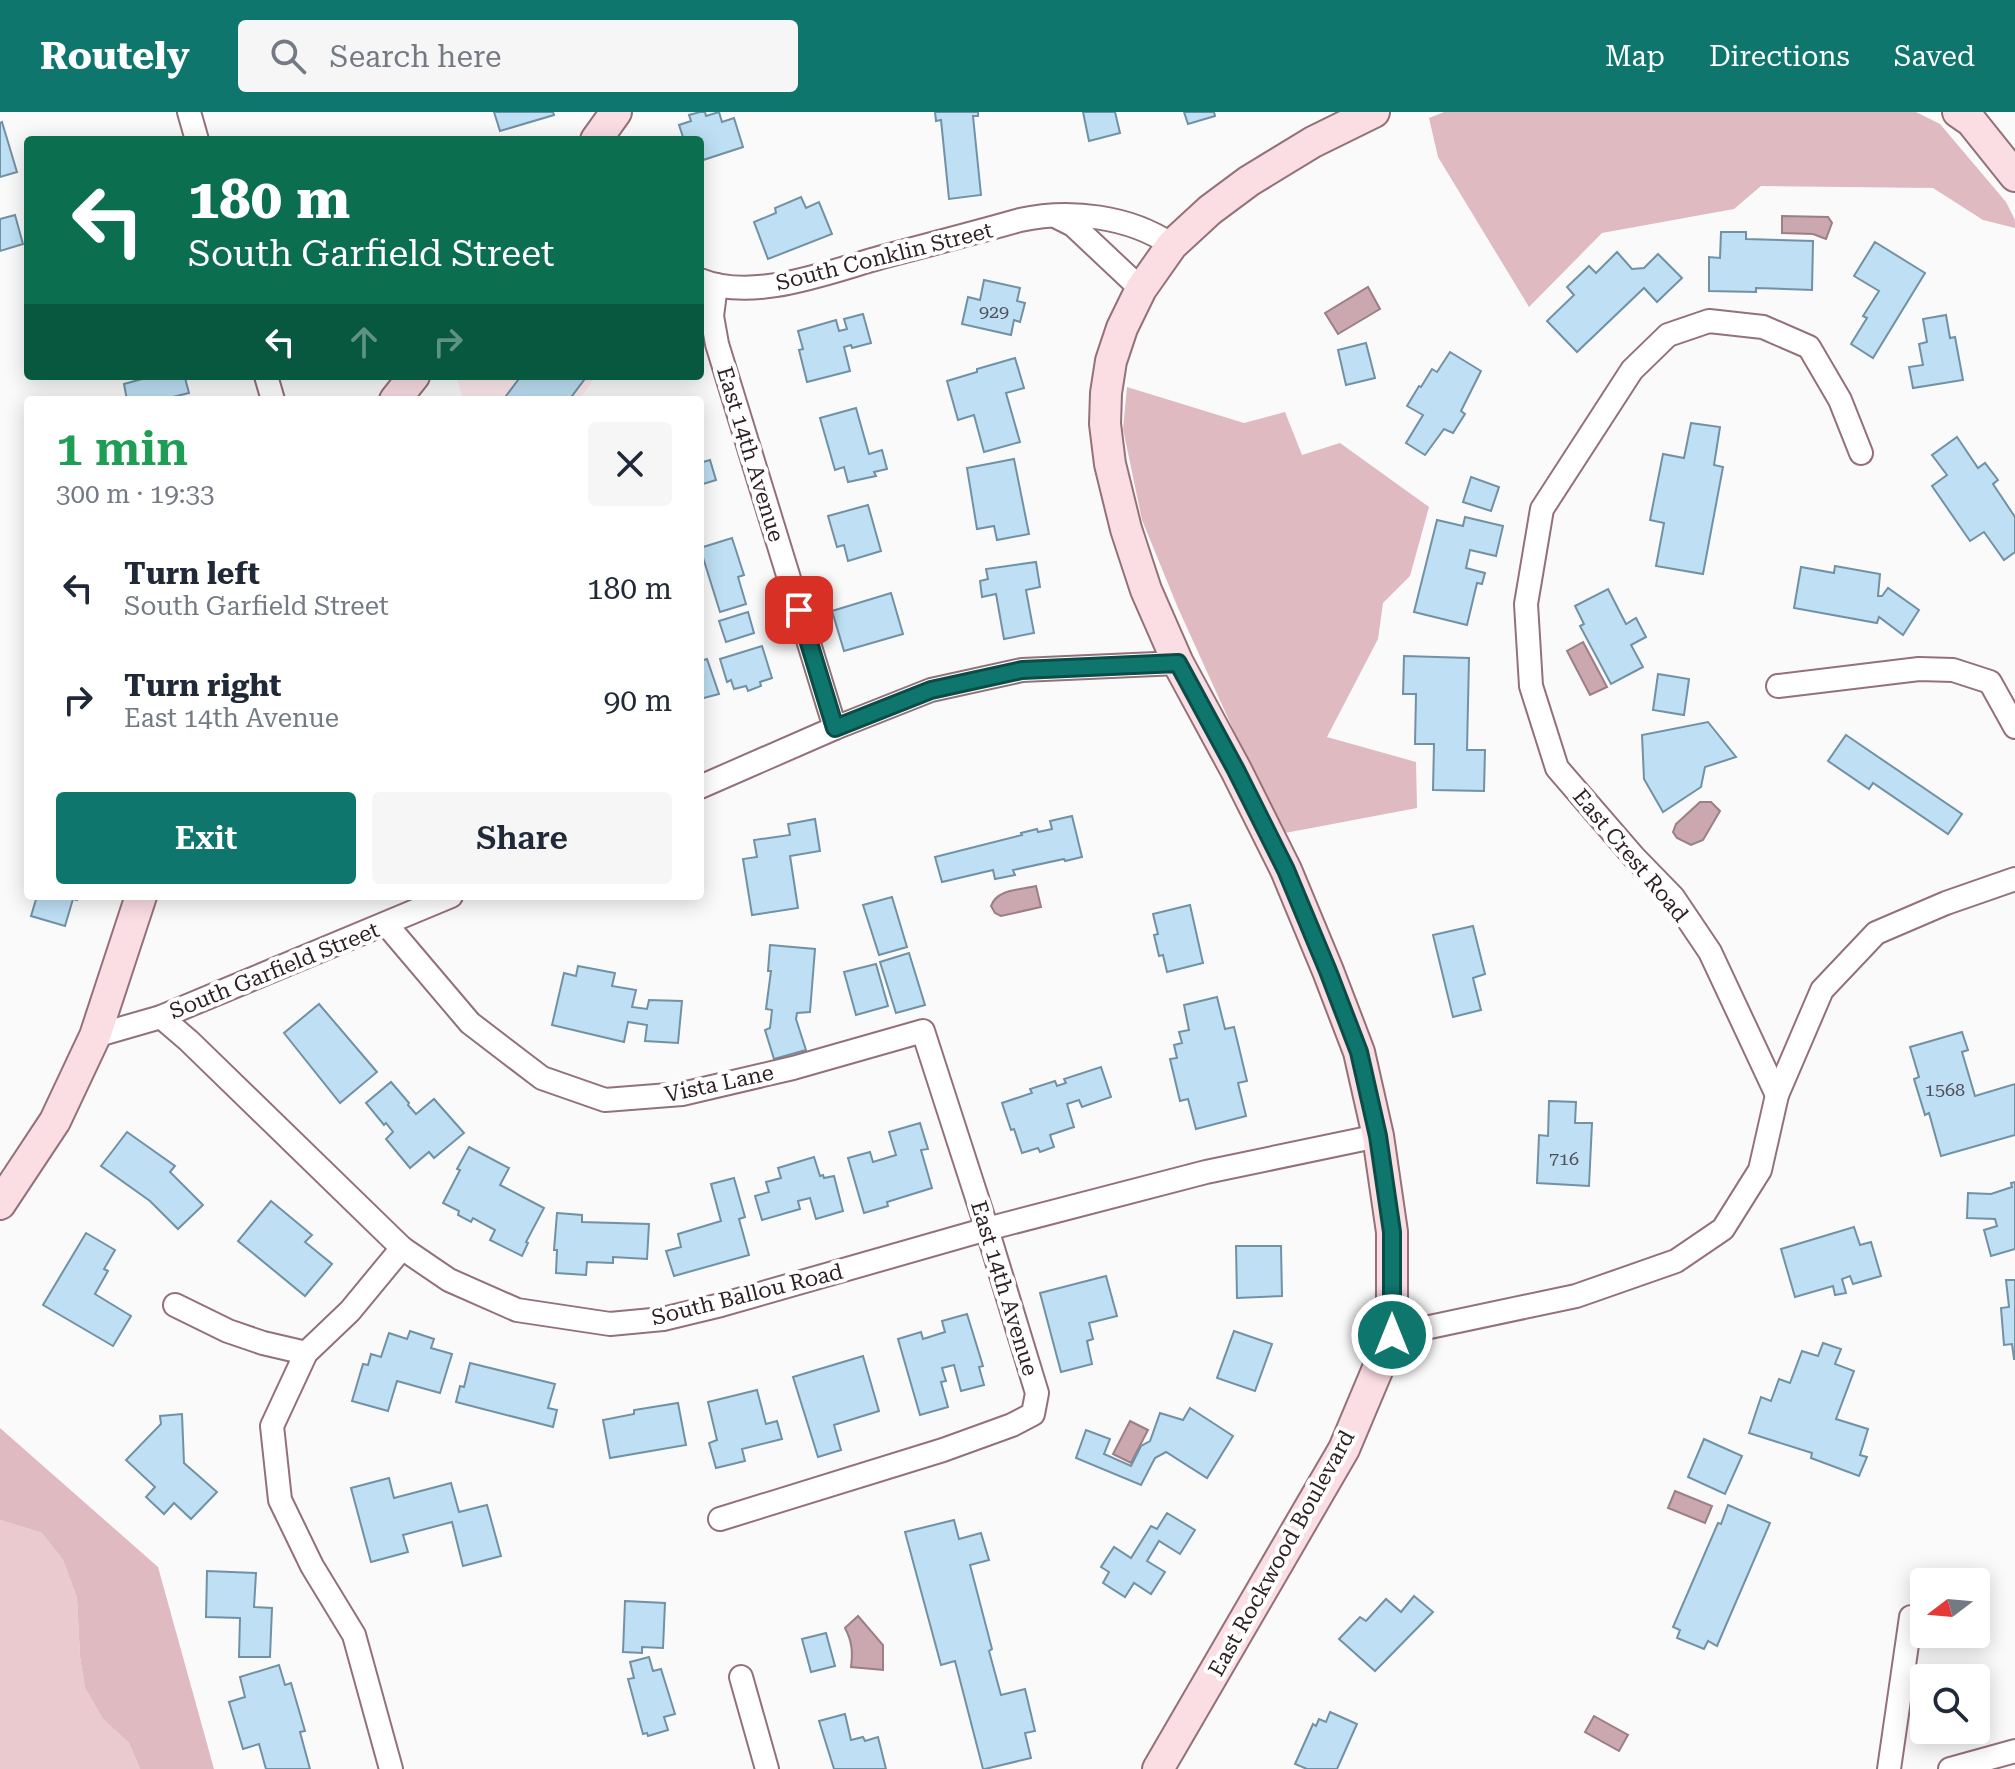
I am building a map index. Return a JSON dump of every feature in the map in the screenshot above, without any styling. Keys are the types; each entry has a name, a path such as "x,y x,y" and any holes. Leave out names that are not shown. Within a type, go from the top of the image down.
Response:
{"street":[{"path":"189,112 196,136"},
{"path":"599,136 616,112"},
{"name":"East Rockwood Boulevard","path":"1158,1769 1344,1449 1392,1335 1392,1232 1378,1136 1359,1052 1292,884 1236,770 1178,663 1146,590 1126,529 1116,495 1106,438 1105,408 1111,361 1122,328 1141,289 1172,245 1210,210 1259,175 1313,142 1374,112"},
{"path":"1958,112 1971,121 2015,176"},
{"path":"1052,216 1073,225 1141,289"},
{"name":"South Conklin Street","path":"708,283 750,287 782,283 1020,220 1052,216 1107,219 1151,232 1172,245"},
{"name":"East 14th Avenue","path":"708,283 717,344 835,728"},
{"name":"East Crest Road","path":"1777,1095 1710,952 1673,897 1557,768 1531,686 1526,604 1542,509 1632,370 1668,335 1709,321 1763,327 1809,347 1840,400 1861,453"},
{"path":"398,396 411,380"},
{"path":"704,785 931,690 1022,670 1178,663"},
{"path":"1778,686 1919,669 1953,670 1990,682 2015,727"},
{"path":"1392,1335 1576,1296 1676,1261 1723,1229 1760,1170 1777,1095 1822,990 1876,933 1946,903 2015,879"},
{"path":"0,1204 55,1121 95,1036 140,900"},
{"name":"South Garfield Street","path":"95,1036 161,1017 442,900"},
{"name":"Vista Lane","path":"386,924 470,1023 542,1078 605,1100 682,1094 793,1068 923,1031"},
{"name":"South Ballou Road","path":"161,1017 402,1248 449,1280 517,1310 610,1324 663,1319 721,1305 987,1229 1206,1172 1378,1136"},
{"name":"East 14th Avenue","path":"720,1519 943,1450 1012,1425 1033,1414 1037,1393 923,1031"},
{"path":"391,1769 354,1635 312,1566 280,1500 272,1426 306,1353 350,1311 402,1248"},
{"path":"175,1305 228,1331 306,1353"},
{"path":"1889,1769 1910,1624"},
{"path":"741,1677 767,1769"},
{"path":"1950,1769 2015,1751"}],"shaded area":[{"path":"1444,112 1916,112 1940,124 2006,202 2015,220 2015,228 1983,220 1933,188 1761,186 1734,209 1602,233 1529,307 1438,157 1429,118"},
{"path":"1782,216 1828,217 1832,223 1826,239 1813,234 1782,233"},
{"path":"1368,287 1380,309 1338,334 1325,313"},
{"path":"457,380 593,380 582,396 462,396"},
{"path":"1127,387 1244,423 1285,412 1302,455 1340,443 1429,507 1410,576 1383,603 1378,639 1327,737 1416,762 1417,808 1285,833 1233,729 1142,520 1123,429"},
{"path":"1583,642 1607,687 1590,695 1567,651"},
{"path":"1700,802 1711,802 1720,811 1703,840 1691,845 1677,838 1673,832 1676,824"},
{"path":"1036,886 1041,907 1001,916 991,906 1004,893"},
{"path":"1130,1421 1148,1430 1131,1463 1113,1454"},
{"path":"0,1428 158,1567 214,1769 140,1769 129,1743 103,1719 85,1688 77,1598 63,1560 42,1533 0,1520"},
{"path":"1675,1491 1712,1506 1705,1523 1668,1508"},
{"path":"0,1520 42,1533 63,1560 77,1598 85,1688 103,1719 129,1743 140,1769 0,1769"},
{"path":"858,1616 883,1645 883,1670 851,1667 851,1647 845,1628"},
{"path":"1594,1716 1628,1735 1619,1751 1585,1732"}],"building":[{"path":"494,112 553,112 554,115 500,131"},
{"path":"705,112 706,116 719,112 722,122 734,118 743,147 704,160 704,136 683,136 679,125 691,121 689,115"},
{"path":"935,112 978,112 978,116 973,116 981,195 949,199 941,120 936,121"},
{"path":"1083,112 1115,112 1120,133 1089,141"},
{"path":"1184,112 1214,112 1215,116 1188,124"},
{"path":"0,123 17,172 0,177"},
{"path":"801,197 806,208 819,202 832,234 768,259 754,222 776,213 775,208"},
{"path":"15,215 23,244 0,251 0,219"},
{"path":"1721,232 1746,232 1746,239 1813,241 1812,290 1756,288 1756,292 1709,291 1709,257 1720,258"},
{"path":"1875,242 1925,273 1873,358 1851,344 1867,318 1863,316 1879,291 1854,276"},
{"path":"1617,252 1632,269 1644,268 1658,254 1682,278 1657,302 1644,288 1577,352 1547,321 1574,295 1567,287 1589,266 1596,273"},
{"path":"984,280 1020,288 1017,301 1025,303 1020,322 1014,320 1011,335 962,324 968,297 980,300"},
{"path":"863,314 871,343 844,347 850,371 807,382 798,331 836,320 839,331 847,329 844,319"},
{"path":"1946,315 1950,338 1955,337 1963,380 1913,388 1909,367 1923,365 1919,344 1927,342 1923,319"},
{"path":"1366,343 1375,378 1346,385 1338,350"},
{"path":"1450,352 1481,371 1461,411 1465,414 1453,433 1444,429 1425,455 1406,443 1423,415 1407,406 1432,369 1437,372"},
{"path":"1015,358 1024,388 1006,393 1020,442 984,452 974,415 958,420 947,381"},
{"path":"138,380 186,380 189,393 177,396 126,396 124,384"},
{"path":"518,380 584,380 572,396 506,396"},
{"path":"856,408 869,454 882,450 887,469 874,472 876,476 848,482 844,467 835,470 820,418"},
{"path":"1691,423 1720,427 1714,465 1723,467 1703,574 1656,566 1664,523 1650,520 1663,454 1684,458"},
{"path":"1957,437 1978,468 1985,463 1998,480 1993,484 2015,517 2015,552 2004,560 1984,532 1970,541 1932,486 1947,475 1932,455"},
{"path":"1014,459 1029,534 997,540 994,526 977,529 967,468"},
{"path":"710,460 716,480 704,484 704,462"},
{"path":"1471,477 1499,487 1491,511 1463,502"},
{"path":"868,505 881,551 848,561 844,545 837,547 828,516"},
{"path":"1465,517 1503,526 1496,556 1470,550 1466,568 1485,573 1482,584 1477,583 1467,625 1414,612 1437,520 1463,526"},
{"path":"732,538 744,575 738,577 746,604 720,612 704,561 704,547"},
{"path":"1036,562 1040,587 1026,590 1034,633 1004,639 996,594 982,597 980,581 988,579 986,569"},
{"path":"1835,566 1880,574 1878,596 1882,596 1888,588 1919,610 1903,635 1879,617 1877,623 1794,608 1801,567 1834,573"},
{"path":"1608,589 1626,624 1636,618 1646,637 1631,645 1643,667 1611,684 1580,626 1584,624 1575,606"},
{"path":"891,593 903,634 844,651 832,611"},
{"path":"748,612 754,633 726,642 719,621"},
{"path":"762,646 772,678 748,691 746,686 734,689 731,680 727,682 720,659"},
{"path":"1404,656 1469,658 1467,750 1485,750 1484,791 1433,790 1434,744 1415,744 1416,694 1403,694"},
{"path":"707,659 719,694 704,698 704,660"},
{"path":"1658,674 1689,679 1684,715 1653,710"},
{"path":"1708,722 1736,757 1705,767 1701,787 1663,812 1644,779 1642,735"},
{"path":"1846,735 1962,814 1948,834 1873,783 1869,789 1828,761"},
{"path":"1072,816 1082,857 1013,870 1015,875 995,879 993,870 942,882 935,857 1037,829 1038,832 1052,829 1050,821"},
{"path":"815,819 820,851 790,856 798,908 752,915 743,859 757,857 754,840 790,835 788,824"},
{"path":"892,897 907,947 879,955 863,905"},
{"path":"36,900 73,900 65,926 31,916"},
{"path":"1190,905 1203,963 1167,972 1163,955 1159,956 1153,914"},
{"path":"1473,926 1485,974 1473,978 1481,1010 1453,1017 1433,935"},
{"path":"770,945 815,949 810,1012 797,1013 796,1019 806,1050 774,1059 765,1030 770,1028 772,1010 766,1009 771,971 768,971"},
{"path":"909,953 925,1005 896,1013 880,962"},
{"path":"876,964 888,1006 856,1015 844,972"},
{"path":"578,966 615,973 612,986 636,990 632,1007 647,1009 649,1000 682,1001 678,1043 645,1041 647,1025 628,1022 624,1042 552,1025 564,973 576,976"},
{"path":"1217,997 1225,1029 1234,1027 1247,1081 1238,1083 1246,1116 1196,1129 1188,1099 1180,1101 1170,1059 1177,1058 1174,1045 1182,1043 1179,1032 1189,1030 1184,1005"},
{"path":"319,1004 377,1072 340,1103 284,1033"},
{"path":"1962,1032 1968,1050 1962,1052 1975,1096 2015,1084 2015,1135 1941,1156 1929,1113 1925,1115 1914,1079 1919,1077 1910,1047"},
{"path":"1101,1067 1111,1097 1082,1107 1079,1100 1067,1104 1074,1127 1050,1135 1054,1147 1022,1153 1002,1103 1032,1093 1030,1089 1055,1081 1057,1086 1066,1083 1064,1079"},
{"path":"391,1082 416,1114 434,1099 464,1133 434,1158 429,1152 410,1168 386,1139 393,1132 366,1103"},
{"path":"1549,1101 1576,1102 1575,1123 1592,1123 1589,1186 1537,1183 1539,1135 1548,1136"},
{"path":"920,1123 928,1149 921,1150 932,1188 864,1213 848,1158 870,1152 873,1162 896,1155 889,1132"},
{"path":"127,1132 175,1166 170,1172 203,1205 178,1229 150,1201 101,1166"},
{"path":"469,1147 509,1168 500,1185 544,1208 522,1256 490,1240 495,1230 473,1218 471,1222 443,1203"},
{"path":"814,1157 820,1176 834,1176 843,1211 816,1219 810,1198 798,1201 800,1209 762,1220 755,1196 769,1192 766,1182 781,1178 778,1168"},
{"path":"734,1178 745,1217 739,1219 749,1255 674,1276 666,1251 681,1247 678,1234 721,1221 711,1184"},
{"path":"2015,1182 2015,1249 1991,1256 1984,1230 1997,1226 1995,1219 1967,1218 1968,1193 1991,1194 2012,1187 2011,1183"},
{"path":"271,1201 312,1235 305,1242 332,1264 305,1296 238,1241"},
{"path":"557,1213 582,1215 582,1222 649,1224 647,1259 613,1257 613,1263 587,1262 586,1275 556,1273"},
{"path":"1854,1227 1860,1245 1871,1242 1881,1276 1853,1284 1850,1276 1842,1279 1846,1293 1835,1295 1833,1286 1795,1297 1781,1249"},
{"path":"86,1233 115,1250 95,1294 131,1316 113,1346 43,1305"},
{"path":"1236,1246 1281,1246 1282,1296 1237,1298"},
{"path":"1106,1276 1117,1316 1089,1323 1093,1339 1087,1341 1092,1364 1061,1372 1040,1293"},
{"path":"2006,1280 2015,1280 2015,1359 2012,1344 2004,1345 2001,1308 2009,1307"},
{"path":"967,1314 983,1366 979,1367 984,1385 961,1391 954,1365 942,1368 946,1381 941,1382 948,1407 920,1415 898,1339 921,1332 923,1339 945,1332 942,1321"},
{"path":"410,1331 434,1339 431,1348 452,1354 440,1393 397,1381 388,1411 352,1401 363,1364 368,1365 371,1354 381,1357 389,1333 407,1339"},
{"path":"1234,1331 1272,1344 1255,1391 1217,1378"},
{"path":"1823,1343 1841,1349 1835,1364 1854,1371 1836,1419 1868,1429 1860,1455 1867,1457 1859,1476 1811,1458 1812,1453 1749,1433 1761,1397 1771,1401 1779,1379 1790,1383 1802,1351 1818,1356"},
{"path":"863,1356 879,1411 834,1425 841,1450 818,1457 793,1377"},
{"path":"470,1363 555,1384 548,1408 557,1410 553,1427 456,1402 460,1386 464,1387"},
{"path":"757,1390 766,1424 777,1421 782,1439 742,1449 745,1461 716,1468 709,1443 717,1440 708,1402"},
{"path":"678,1403 686,1445 610,1458 603,1420 634,1414 634,1410"},
{"path":"1190,1408 1233,1436 1207,1478 1166,1452 1155,1458 1141,1485 1076,1458 1086,1430 1110,1439 1104,1454 1131,1466 1141,1446 1150,1441 1160,1413 1183,1420"},
{"path":"182,1414 184,1463 217,1492 191,1519 174,1503 164,1514 146,1497 155,1487 126,1460 161,1424 160,1416"},
{"path":"1704,1439 1742,1456 1725,1494 1688,1477"},
{"path":"389,1478 394,1498 451,1483 459,1512 487,1505 501,1556 463,1566 452,1522 403,1535 408,1552 371,1562 351,1488"},
{"path":"1728,1505 1770,1523 1717,1646 1708,1641 1704,1649 1677,1638 1680,1630 1673,1627"},
{"path":"1167,1513 1195,1530 1180,1554 1159,1541 1147,1561 1165,1572 1151,1594 1134,1583 1125,1597 1103,1583 1109,1572 1101,1567 1114,1547 1131,1558 1151,1526 1157,1529"},
{"path":"954,1520 959,1539 981,1533 989,1560 970,1565 1001,1695 1025,1689 1035,1731 1025,1733 1031,1758 985,1769 955,1661 941,1665 905,1532"},
{"path":"207,1571 256,1573 254,1607 272,1608 270,1657 239,1657 240,1618 206,1617"},
{"path":"1414,1596 1433,1612 1375,1671 1339,1639 1360,1617 1366,1621 1386,1599 1401,1612"},
{"path":"625,1601 665,1603 663,1648 642,1647 642,1653 623,1652"},
{"path":"826,1633 835,1666 811,1672 802,1639"},
{"path":"649,1657 653,1671 661,1669 675,1714 664,1717 668,1730 648,1736 647,1733 643,1734 628,1679 634,1678 630,1662"},
{"path":"279,1665 285,1685 291,1683 305,1731 300,1732 310,1769 266,1769 259,1744 243,1749 229,1702 245,1697 240,1677"},
{"path":"1330,1712 1357,1724 1337,1769 1307,1769 1295,1764 1313,1724 1316,1726 1319,1719 1326,1722"},
{"path":"845,1714 851,1740 863,1737 865,1741 878,1737 886,1769 834,1769 819,1721"}],"route":[{"path":"799,610 835,728 931,690 1022,670 1178,663 1286,870 1359,1052 1378,1136 1392,1232 1392,1335"}]}
